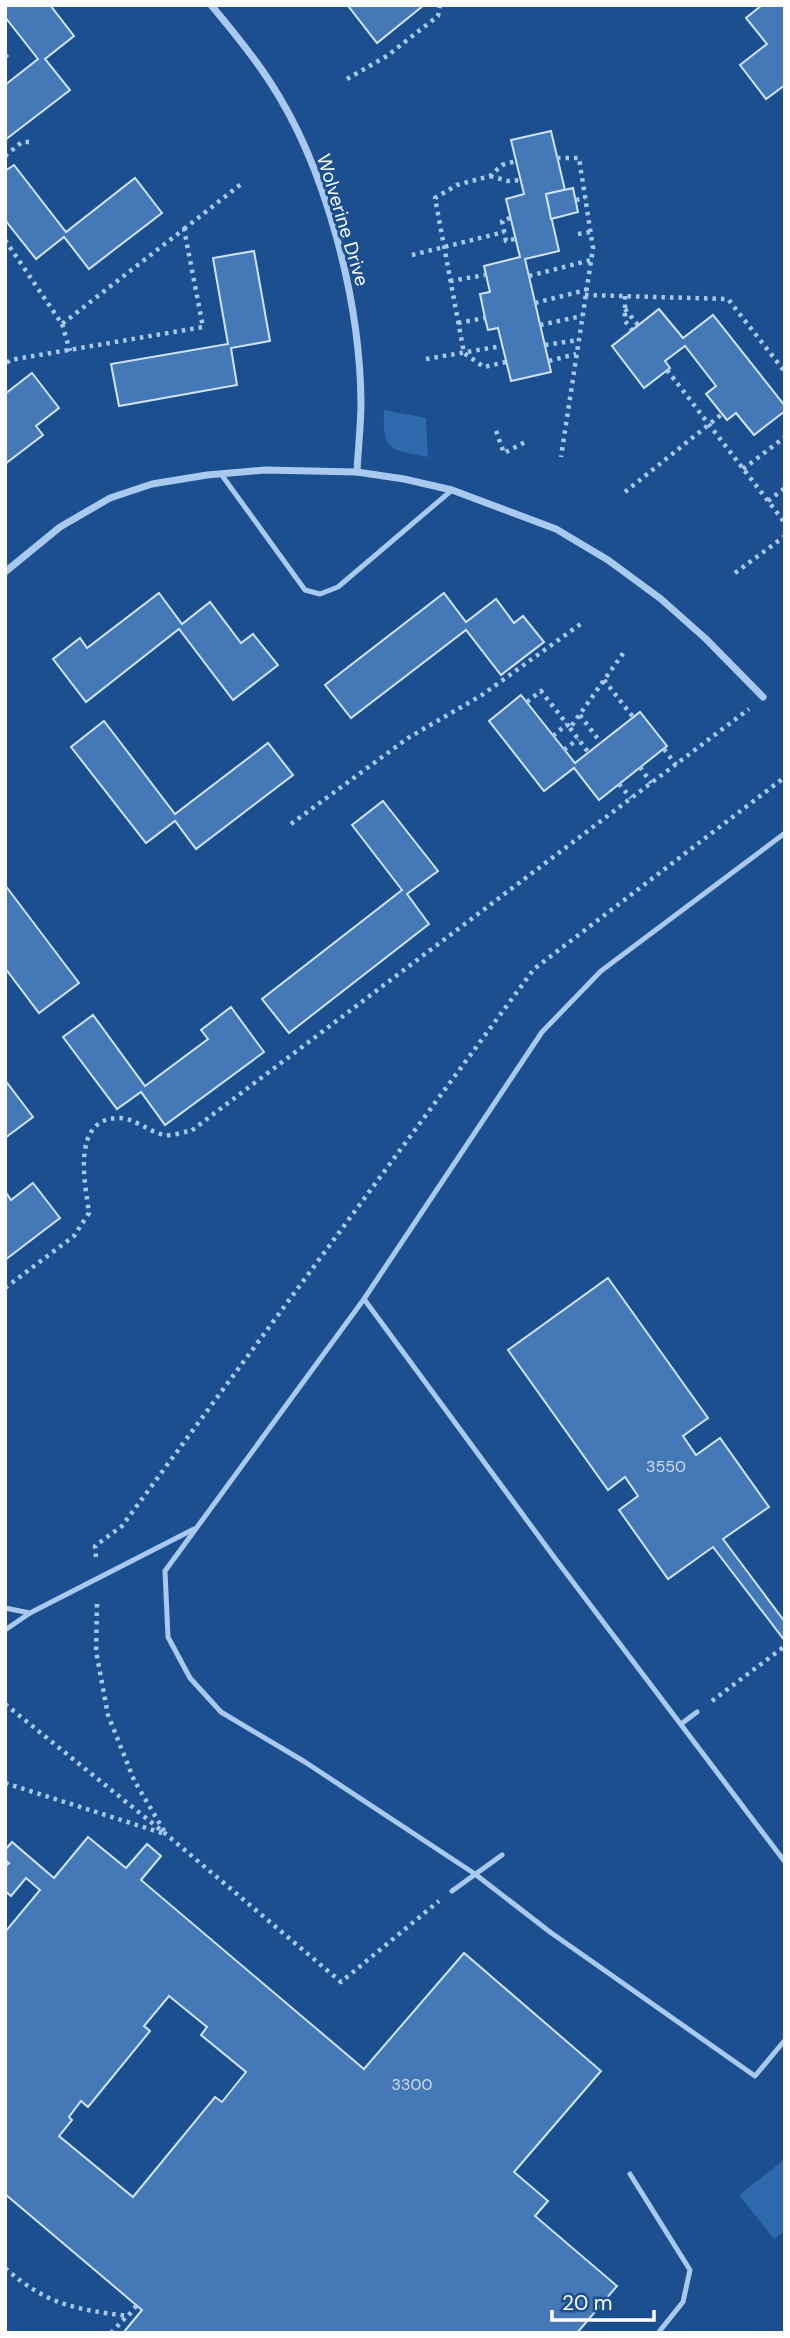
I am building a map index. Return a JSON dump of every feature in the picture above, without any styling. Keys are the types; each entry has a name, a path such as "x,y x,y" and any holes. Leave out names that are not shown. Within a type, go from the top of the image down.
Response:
{"street":[{"name":"Wolverine Drive","path":"211,5 242,42 271,84 296,129 318,181 351,294 361,402 357,472"},
{"path":"5,572 60,527 110,498 152,484 265,470 357,472 452,490 556,530 608,560 670,607 763,697"}],"lane":[{"path":"221,474 305,590 320,594 338,587 452,490"},
{"path":"785,832 601,971 542,1032 365,1299 164,1571 168,1637 190,1678 221,1712 304,1762 475,1874 550,1932 755,2076 785,2040"},
{"path":"365,1299 554,1557 785,1863"},
{"path":"5,1630 30,1613 197,1528"},
{"path":"5,1608 30,1613"},
{"path":"681,1724 697,1712"},
{"path":"452,1891 502,1855"},
{"path":"630,2174 691,2270 683,2302 658,2333"}],"path":[{"path":"347,79 387,57 438,16 440,5"},
{"path":"5,156 22,142 32,142"},
{"path":"557,158 579,158 593,248 561,457"},
{"path":"506,362 484,367 464,353 435,198 457,185 491,176 502,166 516,161"},
{"path":"491,176 508,181 520,180"},
{"path":"62,324 241,184"},
{"path":"576,200 585,198"},
{"path":"510,218 502,221 506,241 515,239"},
{"path":"5,365 10,360 203,327 184,229"},
{"path":"412,255 504,232"},
{"path":"578,234 590,232"},
{"path":"5,240 62,324 70,351"},
{"path":"529,276 591,260"},
{"path":"450,281 485,275"},
{"path":"535,303 585,293 728,299 785,372"},
{"path":"625,296 625,321 632,330"},
{"path":"625,309 638,325"},
{"path":"540,326 582,316"},
{"path":"458,323 485,318"},
{"path":"545,345 578,340"},
{"path":"426,359 502,346"},
{"path":"549,361 576,355"},
{"path":"667,370 785,523"},
{"path":"625,492 722,414"},
{"path":"496,431 504,453 527,441"},
{"path":"743,469 785,437"},
{"path":"768,501 785,488"},
{"path":"735,573 785,536"},
{"path":"291,824 408,738 482,695 582,623"},
{"path":"553,736 580,715 624,652"},
{"path":"604,680 633,717"},
{"path":"527,702 541,691 588,752"},
{"path":"5,1288 74,1236 89,1213 83,1172 86,1141 99,1124 119,1117 164,1135 191,1131 743,713"},
{"path":"580,715 601,743"},
{"path":"564,750 578,739"},
{"path":"664,748 676,765"},
{"path":"640,767 652,783"},
{"path":"97,1558 95,1546 122,1526 534,969 785,776"},
{"path":"620,784 631,798"},
{"path":"97,1604 96,1651 108,1715 134,1780 167,1835"},
{"path":"697,1712 785,1646"},
{"path":"5,1704 167,1835 341,1982 452,1891"},
{"path":"5,1783 167,1835"},
{"path":"5,2268 28,2288 61,2304 128,2315"},
{"path":"111,2333 137,2305"}],"shaded area":[{"path":"384,410 426,418 428,457 391,447 385,434"},
{"path":"785,2159 785,2231 774,2239 739,2195"}],"building":[{"path":"5,5 50,5 74,36 45,59 70,90 5,140 5,85 38,59 5,17"},
{"path":"424,5 377,43 349,7"},
{"path":"762,5 785,6 785,85 766,99 740,65 767,44 746,18"},
{"path":"551,131 565,190 546,194 559,251 525,259 551,372 511,381 498,328 488,330 485,318 480,294 490,292 484,266 520,257 506,199 524,194 511,140"},
{"path":"14,165 66,232 135,178 162,213 89,269 64,237 36,259 5,220 5,171"},
{"path":"573,188 578,212 551,219 546,194"},
{"path":"254,251 270,341 231,348 237,385 119,406 111,364 228,344 213,258"},
{"path":"659,309 683,338 713,315 785,406 785,411 754,435 736,413 727,420 706,394 716,386 685,346 665,361 670,368 644,388 612,346"},
{"path":"32,373 59,408 36,426 43,435 5,464 5,394"},
{"path":"159,593 182,624 210,602 241,643 253,634 278,665 233,700 179,629 86,702 53,659 80,638 87,648"},
{"path":"444,593 466,622 496,599 514,623 523,616 544,642 501,675 466,630 351,718 325,685"},
{"path":"521,695 575,763 640,712 667,746 599,800 574,768 544,791 489,721"},
{"path":"104,721 175,814 268,743 293,775 196,849 175,821 146,843 71,747"},
{"path":"383,801 438,871 407,894 429,924 289,1033 262,999 402,890 352,825"},
{"path":"5,885 79,983 39,1013 5,968"},
{"path":"231,1007 264,1052 165,1125 141,1092 117,1109 63,1037 93,1015 145,1086 208,1039 201,1030"},
{"path":"5,1080 33,1117 5,1138"},
{"path":"33,1183 60,1218 5,1260 5,1195 11,1200"},
{"path":"608,1278 708,1418 683,1436 696,1455 720,1438 769,1507 723,1539 785,1622 785,1641 713,1547 668,1579 619,1510 638,1496 625,1477 608,1490 508,1350"},
{"path":"88,1837 126,1868 147,1844 161,1856 141,1880 364,2069 464,1953 601,2071 514,2172 548,2201 535,2216 617,2286 577,2333 123,2333 142,2310 5,2194 5,1932 40,1890 26,1878 11,1896 5,1891 5,1867 9,1863 5,1860 5,1850 12,1842 54,1878","holes":["169,1996 207,2027 201,2035 246,2072 222,2102 215,2097 133,2197 59,2136 72,2120 69,2117 81,2101 88,2107 150,2031 144,2026"]}]}
